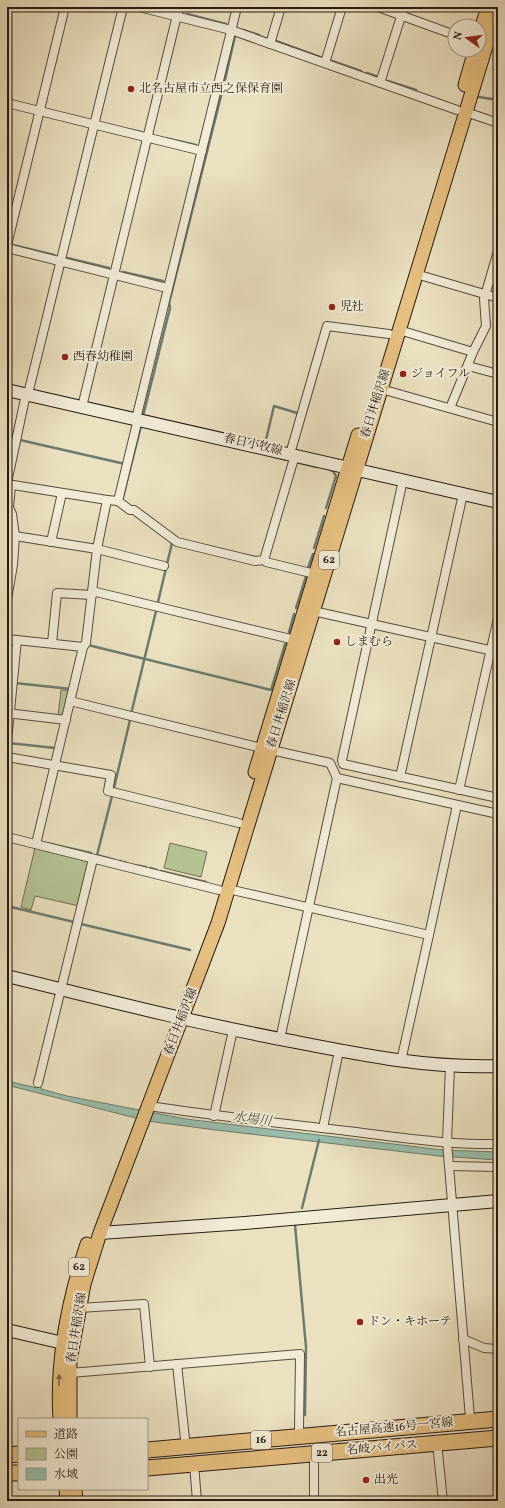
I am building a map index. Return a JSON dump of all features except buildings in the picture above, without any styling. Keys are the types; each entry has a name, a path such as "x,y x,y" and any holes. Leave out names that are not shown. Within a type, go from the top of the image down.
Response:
{"highway":[{"name":"名岐バイパス","path":"148,1443 299,1430 498,1417"},
{"name":"名古屋高速16号一宮線","path":"148,1450 397,1428 498,1417"},
{"path":"397,1428 435,1430 498,1425"},
{"name":"名古屋高速16号一宮線","path":"148,1462 498,1433"},
{"name":"名岐バイパス","path":"148,1468 498,1438"},
{"path":"7,1455 18,1454"},
{"path":"7,1462 18,1461"},
{"path":"7,1474 18,1472"},
{"path":"7,1479 18,1478"}],"main road":[{"path":"485,18 488,7"},
{"name":"春日井稲沢線","path":"60,1418 60,1370 72,1291 91,1234 145,1108 178,1017 200,946 224,890 267,749 314,611 352,468 462,111 498,7"},
{"name":"春日井稲沢線","path":"224,890 239,823 267,749 295,640 315,574 381,389 394,332 416,274 462,111 473,58"},
{"name":"春日井稲沢線","path":"70,1418 70,1361 84,1284 100,1232 138,1124"},
{"path":"66,1490 67,1501"},
{"path":"75,1490 76,1501"}],"street":[{"path":"7,245 65,7"},
{"path":"7,599 13,565 12,514 9,508 8,484 27,394 123,7"},
{"path":"139,7 231,30 498,123"},
{"path":"82,407 180,7"},
{"path":"118,501 167,288 237,7"},
{"path":"270,44 281,7"},
{"path":"325,63 342,7"},
{"path":"378,7 447,32"},
{"path":"380,83 404,7"},
{"path":"7,104 202,152"},
{"path":"7,248 167,288"},
{"path":"450,408 473,352 486,326 484,299 498,251"},
{"path":"416,274 498,298"},
{"path":"264,560 327,326 394,332 473,352"},
{"path":"468,366 498,374"},
{"path":"381,389 498,422"},
{"name":"春日小牧線","path":"7,390 498,502"},
{"path":"403,480 342,760 343,764 498,798"},
{"path":"8,484 118,501 130,510 134,510 177,542 255,561 264,560 266,562 315,574"},
{"path":"51,542 62,493"},
{"path":"400,777 463,494"},
{"path":"36,844 83,647 86,643 97,549 107,500"},
{"path":"12,532 51,542 97,549 164,566"},
{"path":"52,643 57,593 92,593 295,640"},
{"path":"314,611 494,651"},
{"path":"459,790 494,651 498,618"},
{"path":"7,639 83,647"},
{"path":"7,741 17,640"},
{"path":"70,701 330,763 337,778 280,1039"},
{"path":"9,713 66,720"},
{"path":"7,757 111,775 108,791 239,823"},
{"path":"337,778 498,814"},
{"path":"401,1062 457,805"},
{"path":"7,837 224,890 428,935"},
{"path":"38,1083 93,858"},
{"path":"7,976 233,1030 339,1051 401,1062 450,1066 498,1066"},
{"path":"214,1116 233,1030"},
{"path":"323,1128 339,1051"},
{"path":"450,1066 447,1145 470,1418"},
{"path":"145,1108 323,1128 447,1145 498,1144"},
{"path":"449,1164 498,1167"},
{"path":"100,1232 245,1223 498,1201"},
{"path":"79,1308 144,1304 150,1367"},
{"path":"7,1330 63,1343"},
{"path":"463,1339 484,1348 498,1350"},
{"path":"70,1374 300,1354 299,1430"},
{"path":"177,1364 185,1439"},
{"path":"437,1443 443,1501"},
{"path":"314,1454 314,1501"},
{"path":"194,1464 197,1501"}],"green space":[{"path":"61,690 69,690 62,717 58,716"},
{"path":"170,843 207,852 201,877 164,868"},
{"path":"35,848 90,862 79,906 35,896 31,910 21,907"}],"water":[{"path":"7,1081 37,1088 38,1086 41,1087 41,1089 67,1096 186,1119 443,1150 498,1152 498,1160 439,1156 147,1121 7,1085"}],"waterway":[{"path":"158,7 170,10"},
{"path":"187,14 226,24"},
{"path":"243,30 259,35"},
{"path":"225,80 235,36"},
{"path":"276,41 320,57"},
{"path":"332,61 361,71"},
{"path":"367,73 376,76"},
{"path":"388,81 416,90"},
{"path":"143,416 170,308 169,303 222,92"},
{"path":"479,97 498,100"},
{"path":"127,129 141,132"},
{"path":"165,138 196,145"},
{"path":"13,245 54,255"},
{"path":"67,258 109,268"},
{"path":"123,272 163,281"},
{"path":"265,444 274,406 297,413"},
{"path":"123,497 141,426"},
{"path":"7,437 13,438"},
{"path":"20,440 125,464"},
{"path":"275,457 288,460"},
{"path":"300,463 317,467"},
{"path":"326,508 336,476 333,471 330,470"},
{"path":"314,548 324,516"},
{"path":"158,602 172,543 170,541"},
{"path":"308,568 313,554"},
{"path":"296,608 306,576 303,574"},
{"path":"132,710 156,611"},
{"path":"289,632 294,614"},
{"path":"88,645 271,690 285,644"},
{"path":"15,683 71,689"},
{"path":"114,788 130,720"},
{"path":"9,743 55,748"},
{"path":"112,796 97,855 115,860"},
{"path":"42,842 91,853"},
{"path":"134,865 146,867"},
{"path":"150,868 157,870"},
{"path":"161,871 206,882"},
{"path":"7,906 74,922"},
{"path":"81,924 190,950"},
{"path":"302,1208 319,1140"},
{"path":"295,1225 306,1347 305,1415"}],"place":[{"name":"北名古屋市立西之保保育園","path":"131,89"},
{"name":"児社","path":"332,307"},
{"name":"西春幼稚園","path":"65,357"},
{"name":"ジョイフル","path":"403,374"},
{"name":"しまむら","path":"337,642"},
{"name":"ドン・キホーテ","path":"360,1322"},
{"name":"出光","path":"366,1480"}],"water label":[{"name":"水場川","path":"252,1120"}]}
